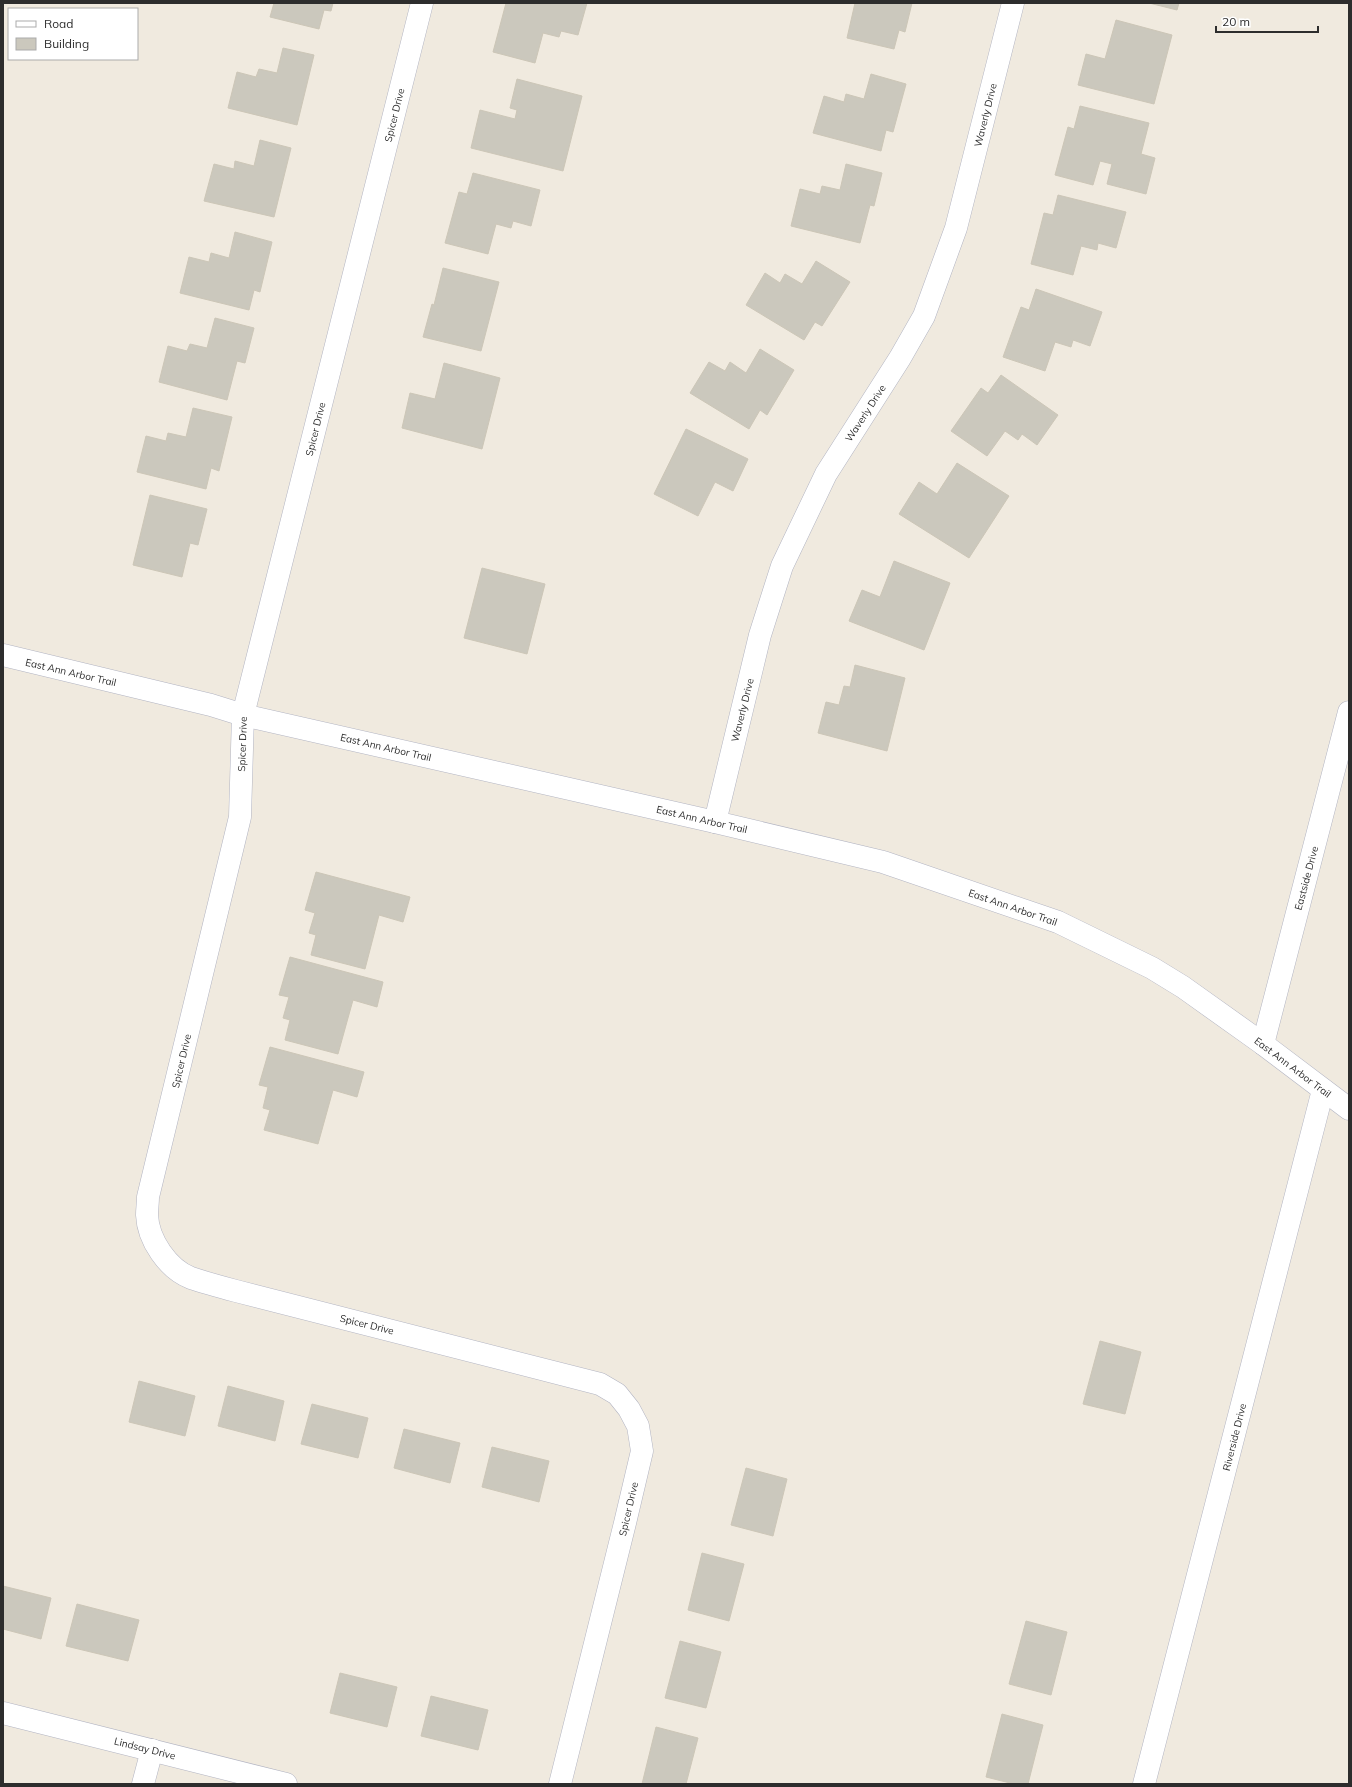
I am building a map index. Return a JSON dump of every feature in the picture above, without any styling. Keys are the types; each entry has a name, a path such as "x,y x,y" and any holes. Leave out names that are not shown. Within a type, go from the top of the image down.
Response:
{"street":[{"name":"Spicer Drive","path":"422,3 243,715 240,817 148,1197 147,1216 152,1235 165,1258 179,1271 191,1278 243,1293 600,1384 617,1394 629,1408 638,1426 642,1451 626,1523 560,1784"},
{"name":"Waverly Drive","path":"715,822 760,635 782,566 826,474 900,358 924,316 956,228 1013,3"},
{"name":"East Ann Arbor Trail","path":"3,655 211,705 243,715 715,822 883,862 1058,922 1152,968 1183,987 1263,1044 1349,1109"},
{"name":"Eastside Drive","path":"1263,1044 1349,712"},
{"name":"Riverside Drive","path":"1144,1784 1323,1090"},
{"name":"Lindsay Drive","path":"3,1713 286,1784"},
{"path":"143,1784 152,1750"}],"building":[{"path":"274,3 333,3 331,11 324,10 319,29 270,17"},
{"path":"506,3 587,3 578,35 561,31 559,37 543,33 535,63 493,52"},
{"path":"855,3 912,3 905,32 899,30 894,49 847,38"},
{"path":"1149,3 1179,3 1177,10"},
{"path":"1116,20 1172,35 1154,104 1078,85 1086,54 1105,59"},
{"path":"283,48 314,55 297,125 228,108 237,72 256,77 259,69 277,73"},
{"path":"871,74 906,84 893,132 886,130 881,151 813,133 824,96 844,102 846,94 864,99"},
{"path":"517,79 582,96 563,171 471,148 480,110 515,119 517,110 510,108"},
{"path":"1080,106 1149,123 1141,154 1155,158 1146,194 1107,184 1112,164 1100,161 1093,185 1055,175 1068,127 1074,129"},
{"path":"260,140 291,148 274,217 204,201 214,164 234,169 235,161 254,166"},
{"path":"846,164 882,173 874,206 870,205 860,243 791,226 800,189 820,194 822,186 840,190"},
{"path":"473,173 540,190 531,226 513,221 511,228 496,224 488,254 445,243 459,192 467,194"},
{"path":"1058,195 1126,212 1116,248 1098,243 1097,250 1081,246 1073,275 1031,264 1044,213 1053,215"},
{"path":"235,232 272,242 260,292 254,290 249,310 180,293 189,257 209,262 211,253 229,258"},
{"path":"816,261 850,282 822,326 815,322 804,340 746,305 765,273 780,283 785,274 802,284"},
{"path":"443,268 499,282 481,351 423,337 432,304 434,305"},
{"path":"1036,289 1102,312 1090,346 1073,340 1071,347 1055,342 1045,371 1003,357 1021,307 1029,310"},
{"path":"215,318 254,328 245,363 237,361 227,400 159,382 168,346 187,351 190,344 207,348"},
{"path":"760,349 794,370 767,415 760,410 749,429 690,393 709,362 725,371 730,362 746,373"},
{"path":"444,363 500,378 482,449 402,428 410,393 435,399"},
{"path":"1001,375 1058,415 1037,445 1022,434 1018,440 1005,431 987,456 951,431 981,388 988,393"},
{"path":"193,408 232,417 219,471 211,468 206,489 137,472 146,436 166,441 168,433 186,437"},
{"path":"686,429 748,459 733,491 715,482 698,516 654,494"},
{"path":"957,463 1009,496 969,558 899,514 919,482 937,494"},
{"path":"150,495 207,509 198,545 190,543 182,577 133,565"},
{"path":"894,561 950,583 924,650 849,621 862,590 880,597"},
{"path":"482,568 545,584 527,654 464,638"},
{"path":"855,665 905,678 887,751 818,733 826,702 839,705 844,686 850,687"},
{"path":"316,872 410,897 403,922 379,915 365,969 311,955 316,935 309,933 315,913 305,910"},
{"path":"290,957 383,982 377,1007 353,1000 338,1054 285,1040 290,1020 283,1018 289,997 279,995"},
{"path":"270,1047 364,1072 357,1097 333,1090 318,1144 264,1130 270,1110 263,1108 268,1087 259,1085"},
{"path":"1100,1341 1141,1352 1125,1414 1083,1404"},
{"path":"139,1381 195,1396 185,1436 129,1422"},
{"path":"228,1386 284,1401 275,1441 218,1426"},
{"path":"312,1404 368,1418 358,1458 301,1444"},
{"path":"404,1429 460,1443 450,1483 394,1468"},
{"path":"492,1447 549,1461 539,1502 482,1487"},
{"path":"746,1468 787,1479 773,1536 731,1525"},
{"path":"702,1553 744,1564 729,1621 688,1610"},
{"path":"3,1586 51,1598 41,1639 3,1629"},
{"path":"77,1604 139,1620 128,1661 66,1646"},
{"path":"1026,1621 1067,1632 1051,1695 1009,1684"},
{"path":"680,1641 721,1652 706,1708 665,1698"},
{"path":"340,1673 397,1687 387,1727 330,1713"},
{"path":"431,1696 488,1710 478,1750 421,1736"},
{"path":"1002,1714 1043,1725 1028,1784 1014,1784 986,1777"},
{"path":"656,1727 698,1738 686,1784 642,1784"}]}
